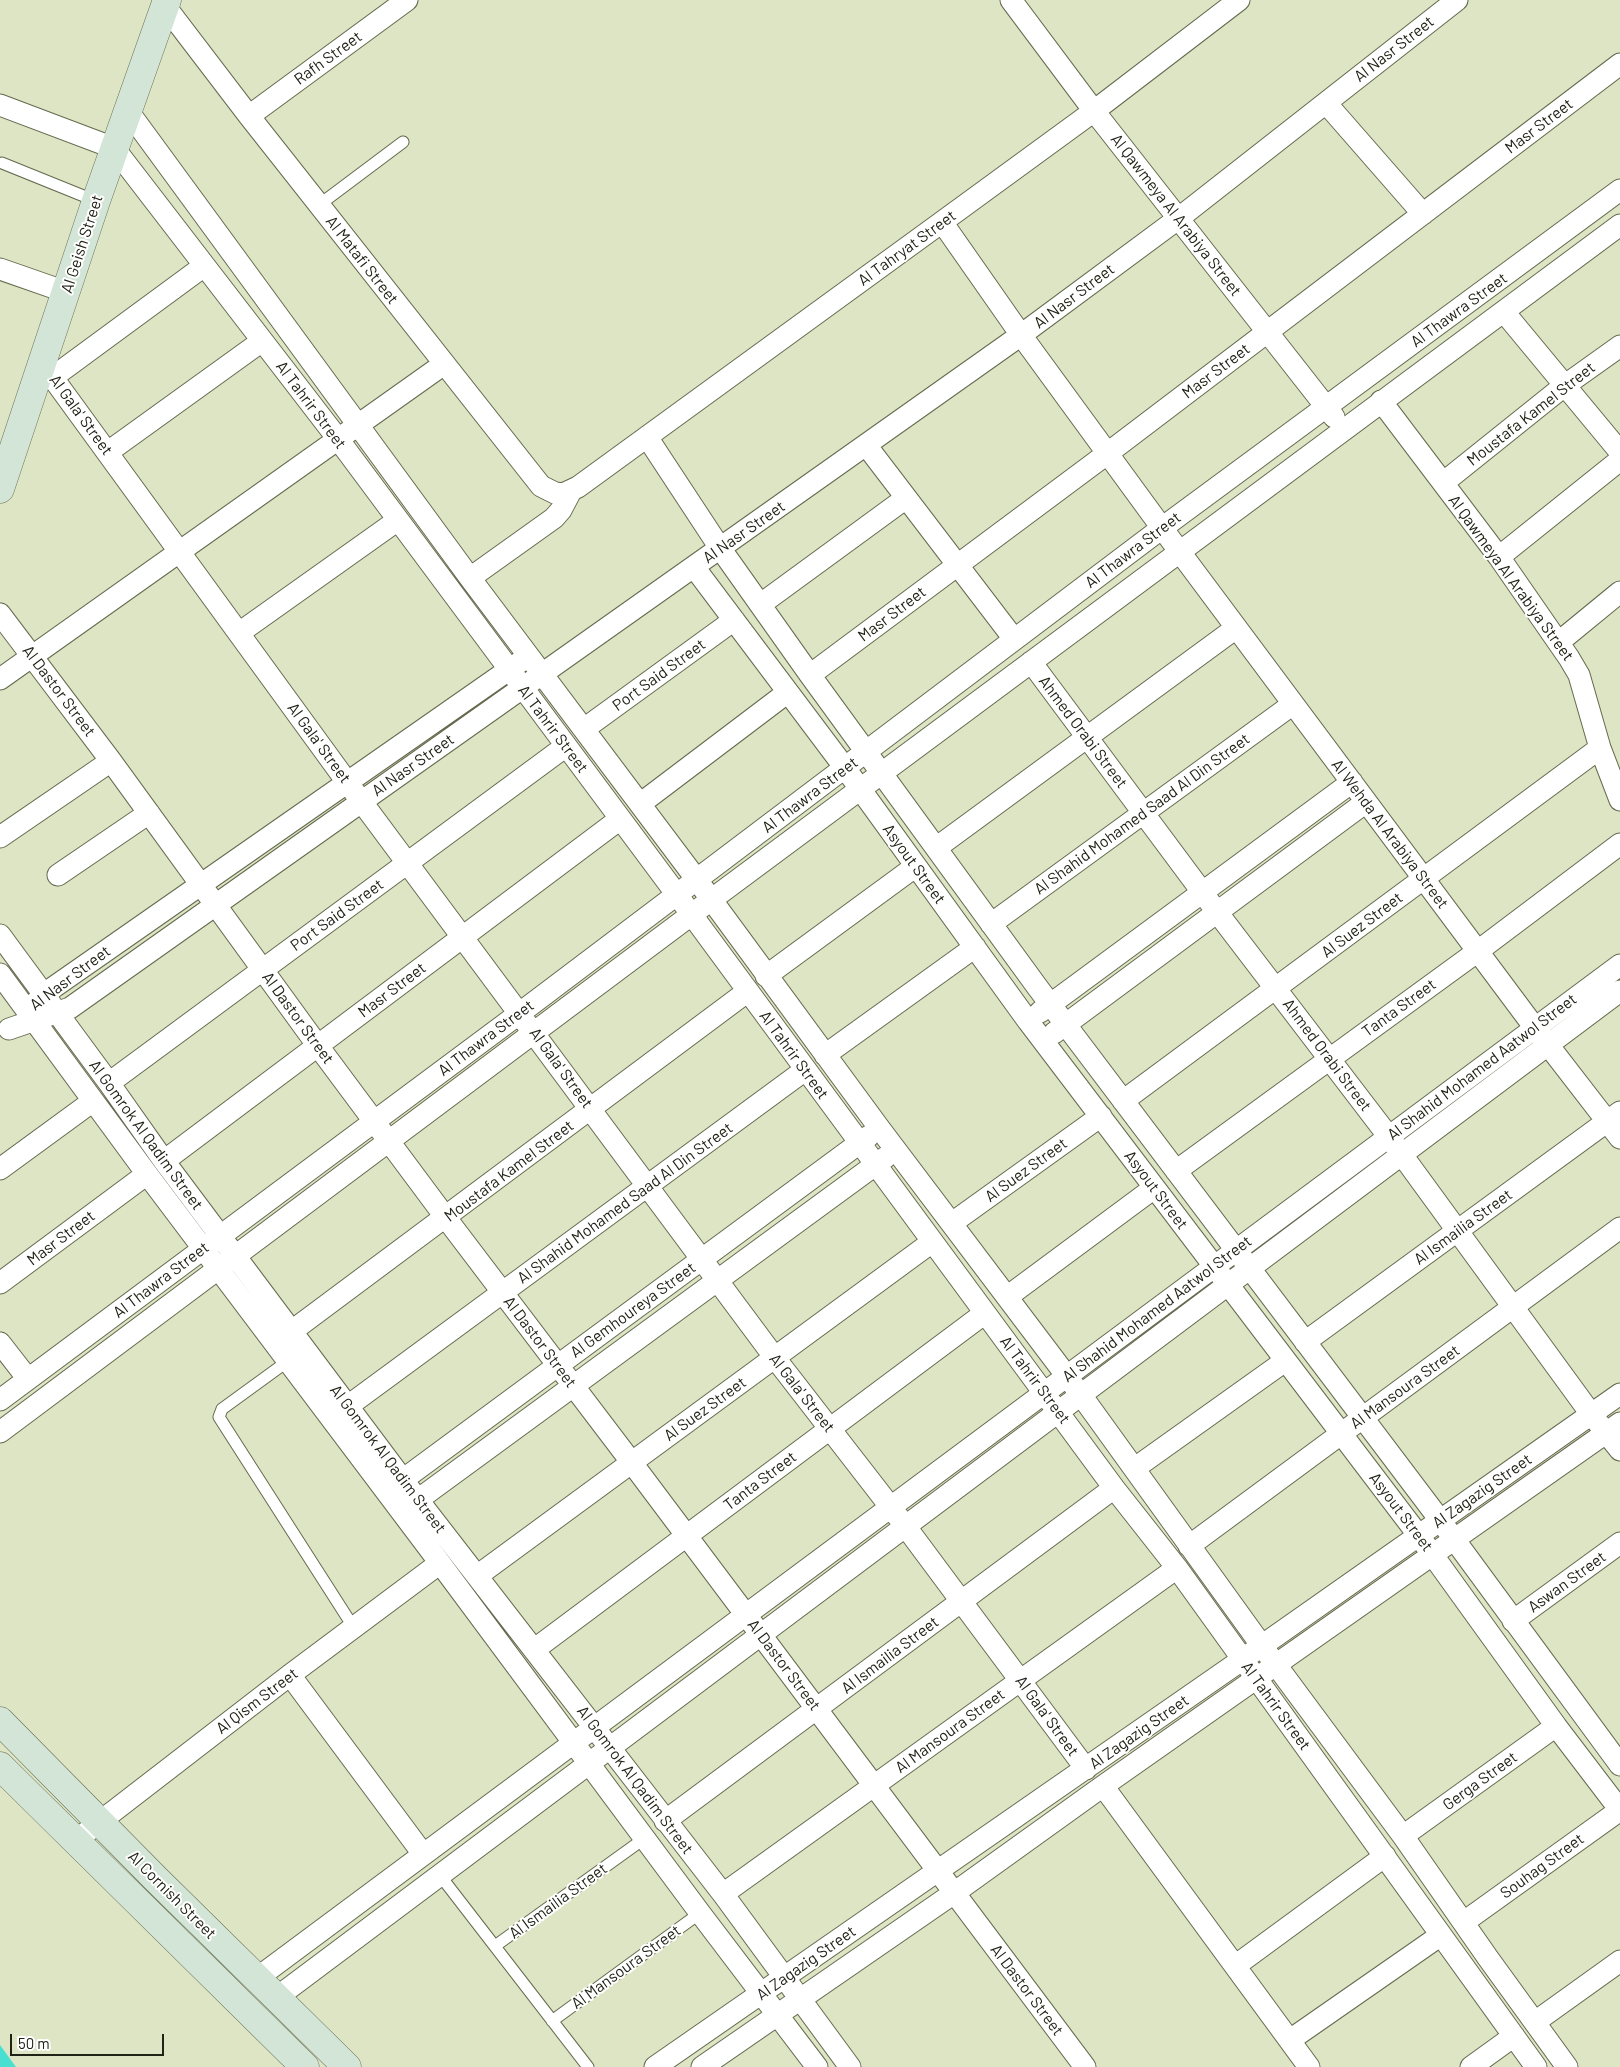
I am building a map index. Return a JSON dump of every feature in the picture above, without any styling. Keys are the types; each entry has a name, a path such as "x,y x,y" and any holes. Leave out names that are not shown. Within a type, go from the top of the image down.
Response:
{"main road":[{"name":"Al Geish Street","path":"0,488 9,433 48,370 66,292 114,148 166,3"},
{"name":"Al Cornish Street","path":"0,1720 256,1979 346,2067"},
{"name":"Al Cornish Street","path":"0,1766 304,2067"},
{"path":"244,2007 256,1979"},
{"path":"244,2007 276,1998"}],"street":[{"name":"Rafh Street","path":"249,116 407,0"},
{"name":"Al Qawmeya Al Arabiya Street","path":"1011,0 1094,111 1343,429"},
{"name":"Al Tahryat Street","path":"571,491 1094,111 1238,0"},
{"name":"Al Nasr Street","path":"4,1032 31,1016 56,1014 70,1008 361,801 543,675 1021,335 1179,218 1457,0"},
{"name":"Al Matafi Street","path":"166,3 249,116 541,486 555,493 571,491"},
{"name":"Masr Street","path":"810,675 1108,453 1620,64"},
{"path":"1326,103 1423,214"},
{"path":"0,106 114,148"},
{"name":"Al Tahrir Street","path":"128,111 470,578 1135,1468 1262,1646 1404,1836 1567,2067"},
{"name":"Al Tahrir Street","path":"114,148 338,439 508,670 692,914 859,1144 1114,1488 1177,1568 1532,2062"},
{"name":"Al Thawra Street","path":"0,1400 520,1013 1162,528 1620,190"},
{"name":"Al Wehda Al Arabiya Street","path":"942,222 1021,335 1179,552 1535,1028 1548,1045 1614,1117 1620,1138"},
{"name":"Al Thawra Street","path":"0,1432 692,914 1620,225"},
{"path":"48,370 204,266"},
{"path":"0,269 66,292"},
{"path":"1504,312 1620,452"},
{"path":"108,452 262,341"},
{"name":"Moustafa Kamel Street","path":"1443,484 1564,386 1620,346"},
{"path":"0,678 444,364"},
{"name":"Al Gala' Street","path":"48,370 361,801 775,1358 891,1507 1086,1769"},
{"name":"Al Qawmeya Al Arabiya Street","path":"1381,401 1499,557 1559,642 1579,675 1600,748 1620,800"},
{"name":"Asyout Street","path":"647,437 720,548 810,675 1050,1005 1440,1520 1620,1765"},
{"path":"866,445 1014,639"},
{"path":"1499,557 1620,460"},
{"path":"470,578 554,518 561,510 571,491"},
{"path":"761,604 906,498"},
{"path":"239,633 398,520"},
{"name":"Asyout Street","path":"694,567 845,768 1028,1021 1419,1536 1556,1726 1620,1810"},
{"path":"1559,642 1620,592"},
{"name":"Al Dastor Street","path":"0,614 111,760 374,1122 1085,2067"},
{"name":"Port Said Street","path":"584,729 734,620"},
{"path":"936,848 1236,628"},
{"name":"Al Nasr Street","path":"31,1016 44,996 528,656"},
{"name":"Ahmed Orabi Street","path":"1031,662 1217,912 1389,1136 1591,1414 1613,1428 1620,1450"},
{"path":"640,804 788,692"},
{"name":"Al Shahid Mohamed Saad Al Din Street","path":"991,924 1293,704"},
{"name":"Port Said Street","path":"109,1083 566,746"},
{"name":"Al Suez Street","path":"1123,1101 1600,748"},
{"path":"0,837 111,760"},
{"path":"1028,1021 1352,782"},
{"path":"1043,1041 1366,802"},
{"path":"58,875 149,813"},
{"name":"Masr Street","path":"164,1162 620,819"},
{"name":"Tanta Street","path":"1176,1171 1478,951 1620,844"},
{"path":"766,976 916,866"},
{"name":"Al Gomrok Al Qadim Street","path":"0,935 56,1014 109,1083 164,1162 220,1236 227,1263 288,1361 395,1485"},
{"path":"825,1055 974,947"},
{"name":"Al Shahid Mohamed Aatwol Street","path":"256,1979 1620,965"},
{"name":"Al Gomrok Al Qadim Street","path":"0,974 146,1174 203,1248 227,1263 292,1331 348,1406 395,1485 410,1506 440,1563 817,2067"},
{"name":"Moustafa Kamel Street","path":"292,1331 748,991"},
{"name":"Al Shahid Mohamed Aatwol Street","path":"276,1998 1620,991"},
{"name":"Al Shahid Mohamed Saad Al Din Street","path":"348,1406 805,1070"},
{"path":"0,1169 93,1101"},
{"name":"Al Suez Street","path":"952,1223 1101,1116"},
{"name":"Al Ismailia Street","path":"1305,1342 1614,1117"},
{"name":"Al Gemhoureya Street","path":"395,1485 880,1128"},
{"name":"Al Gemhoureya Street","path":"410,1506 896,1150"},
{"name":"Masr Street","path":"0,1283 146,1174"},
{"path":"1007,1297 1154,1188"},
{"name":"Al Mansoura Street","path":"1189,1546 1620,1228"},
{"name":"Al Suez Street","path":"477,1576 932,1242"},
{"name":"Tanta Street","path":"535,1649 985,1313"},
{"path":"0,1343 28,1379"},
{"path":"1135,1468 1286,1361"},
{"name":"Al Zagazig Street","path":"656,2067 1086,1769 1620,1394"},
{"name":"Al Zagazig Street","path":"702,2067 954,1893 1103,1786 1613,1428"},
{"name":"Al Ismailia Street","path":"665,1821 1114,1488"},
{"name":"Al Gomrok Al Qadim Street","path":"410,1506 477,1576 535,1649 665,1821 723,1894 850,2067"},
{"name":"Aswan Street","path":"1513,1621 1620,1543"},
{"name":"Al Qism Street","path":"75,1841 290,1675 440,1563"},
{"name":"Al Mansoura Street","path":"723,1894 1177,1568"},
{"path":"290,1675 423,1854"},
{"name":"Gerga Street","path":"1404,1836 1556,1726"},
{"path":"1103,1786 1309,2067"},
{"name":"Souhag Street","path":"1464,1922 1620,1810"},
{"path":"1235,1966 1385,1856"},
{"path":"1290,2040 1441,1935"},
{"path":"1535,2022 1620,1961"},
{"path":"1471,2067 1514,2036"},
{"path":"1532,2062 1549,2041"}],"lane":[{"path":"319,205 403,142"},
{"path":"2,163 96,202"},
{"path":"288,1361 222,1409 219,1418 354,1628"},
{"name":"Al Ismailia Street","path":"495,1946 645,1838"},
{"path":"439,1874 588,2067"},
{"name":"Al Mansoura Street","path":"552,2021 700,1913"}],"water":[{"path":"0,2045 16,2067 0,2067"}]}
